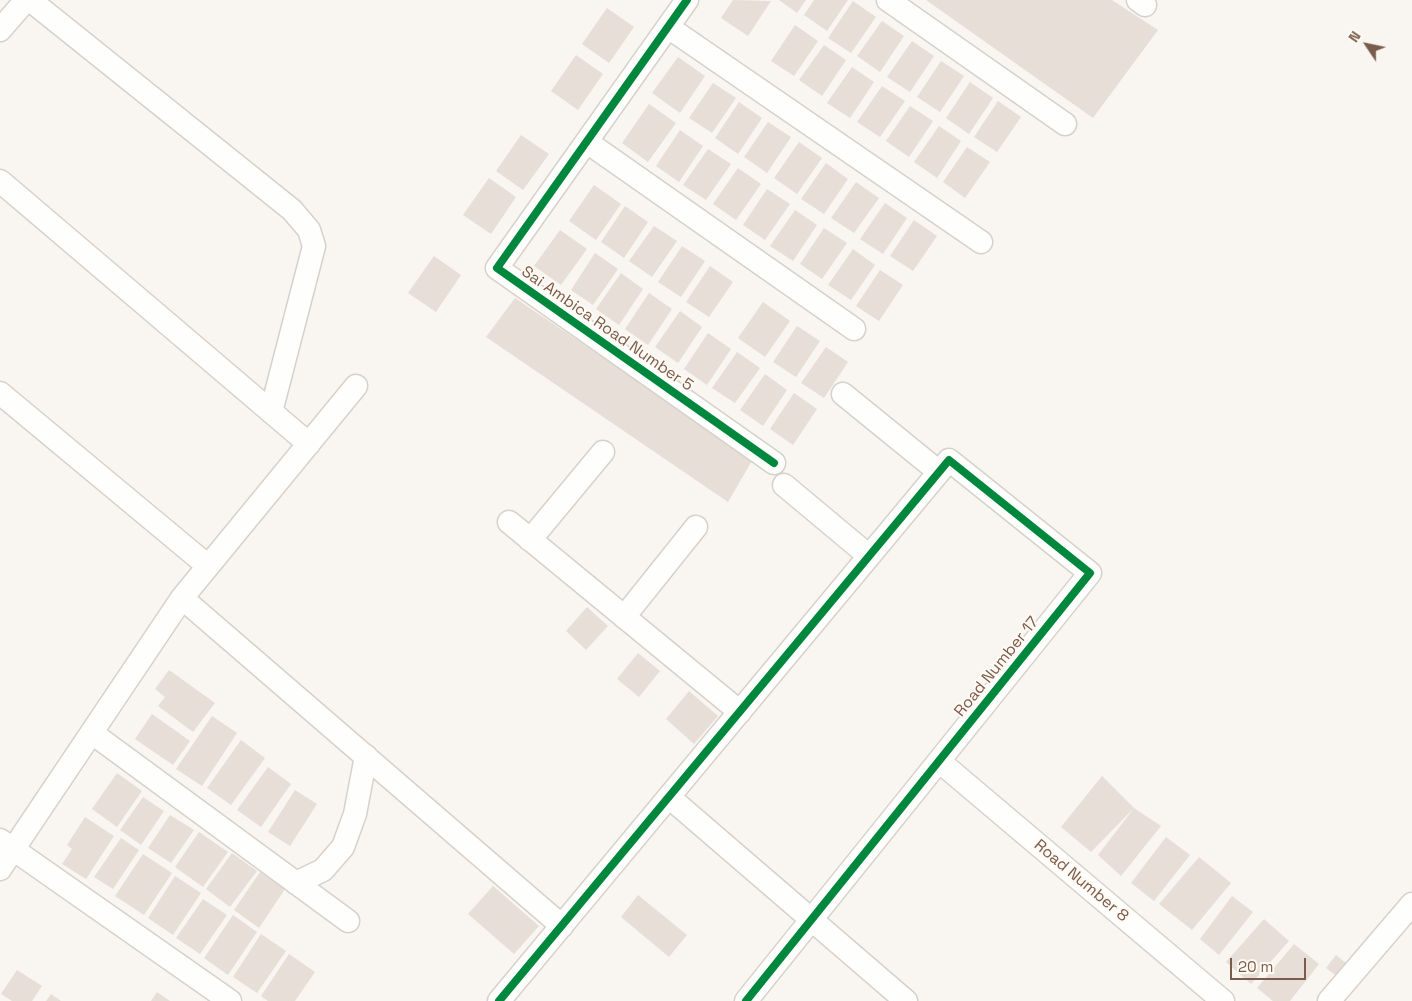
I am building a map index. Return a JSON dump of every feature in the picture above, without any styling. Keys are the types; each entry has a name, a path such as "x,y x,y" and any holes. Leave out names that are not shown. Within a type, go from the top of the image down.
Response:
{"street":[{"path":"0,30 28,0 292,210 309,230 314,246 271,412"},
{"name":"Sai Ambica Road Number 5","path":"687,0 498,268 774,463"},
{"path":"888,0 1065,124"},
{"path":"668,27 981,242"},
{"path":"587,142 854,329"},
{"path":"0,181 309,444"},
{"path":"0,869 7,845 92,733 182,598 356,386"},
{"path":"0,393 208,566"},
{"path":"499,1001 944,466 843,394"},
{"path":"530,540 603,452"},
{"name":"Road Number 17","path":"746,1001 1090,573 944,466"},
{"path":"784,485 869,556"},
{"path":"508,522 740,712"},
{"path":"624,617 696,527"},
{"path":"182,598 562,926"},
{"path":"92,733 348,921"},
{"path":"296,882 323,870 342,847 355,814 366,756"},
{"name":"Road Number 8","path":"939,760 1223,1001"},
{"path":"669,797 906,1001"},
{"path":"7,845 230,1001"},
{"path":"1329,1001 1412,904"}],"building":[{"path":"733,0 771,1 748,36 721,18"},
{"path":"779,0 806,0 797,13"},
{"path":"814,0 848,0 827,31 804,15"},
{"path":"926,0 1112,0 1158,30 1093,118"},
{"path":"853,1 876,17 851,53 828,38"},
{"path":"607,8 634,27 609,63 582,44"},
{"path":"882,21 904,36 880,72 857,56"},
{"path":"795,25 818,41 794,76 771,61"},
{"path":"912,41 934,56 910,92 887,77"},
{"path":"824,45 846,60 822,96 799,80"},
{"path":"576,55 603,74 578,110 551,91"},
{"path":"678,57 705,76 680,113 652,93"},
{"path":"941,61 964,76 940,112 917,97"},
{"path":"852,67 874,82 850,118 827,103"},
{"path":"970,82 993,98 969,134 946,118"},
{"path":"713,83 736,98 712,133 689,118"},
{"path":"882,86 905,101 880,137 857,122"},
{"path":"998,101 1021,117 997,152 974,137"},
{"path":"739,102 762,118 738,154 715,138"},
{"path":"649,104 676,123 648,162 622,143"},
{"path":"910,106 933,121 909,157 886,141"},
{"path":"768,122 791,137 767,173 744,157"},
{"path":"939,126 961,141 937,178 914,162"},
{"path":"680,130 703,146 679,182 656,166"},
{"path":"521,135 549,154 523,190 496,171"},
{"path":"799,142 822,158 797,194 774,178"},
{"path":"967,147 990,162 965,198 943,182"},
{"path":"708,149 731,164 706,200 683,185"},
{"path":"826,163 848,179 824,214 801,199"},
{"path":"738,168 761,184 736,220 713,204"},
{"path":"489,178 516,197 491,234 463,215"},
{"path":"856,182 879,198 854,233 831,218"},
{"path":"594,185 621,204 596,240 569,221"},
{"path":"767,189 790,204 765,240 743,225"},
{"path":"885,203 907,218 883,254 860,239"},
{"path":"625,206 648,222 624,258 601,242"},
{"path":"795,210 817,225 793,261 770,246"},
{"path":"914,220 937,236 913,271 890,256"},
{"path":"654,226 677,241 652,277 629,261"},
{"path":"824,228 847,243 822,279 800,264"},
{"path":"560,230 587,249 561,285 534,266"},
{"path":"682,246 705,261 681,297 658,282"},
{"path":"853,249 875,265 851,300 828,285"},
{"path":"595,253 618,269 593,305 571,290"},
{"path":"434,256 461,275 436,312 408,293"},
{"path":"710,266 733,282 709,317 686,302"},
{"path":"880,270 903,285 879,321 856,306"},
{"path":"621,273 643,289 619,325 596,309"},
{"path":"649,293 672,309 648,345 625,329"},
{"path":"515,298 753,459 728,502 486,337"},
{"path":"763,302 790,321 765,357 738,338"},
{"path":"680,311 702,327 678,363 655,347"},
{"path":"797,326 820,341 796,377 773,362"},
{"path":"708,333 731,349 707,385 684,369"},
{"path":"826,347 848,362 824,398 801,383"},
{"path":"737,352 760,368 735,403 712,388"},
{"path":"765,374 787,390 763,426 740,410"},
{"path":"794,393 817,409 793,445 770,429"},
{"path":"587,607 608,626 586,650 566,631"},
{"path":"638,653 660,671 639,697 617,679"},
{"path":"169,670 215,703 193,732 158,706 165,697 155,689"},
{"path":"689,691 718,716 694,744 666,719"},
{"path":"152,714 190,741 173,765 135,739"},
{"path":"212,716 237,733 202,786 176,769"},
{"path":"241,740 265,758 231,805 207,788"},
{"path":"268,767 291,784 261,827 237,810"},
{"path":"117,773 142,791 117,827 92,809"},
{"path":"1102,776 1134,808 1091,852 1061,827"},
{"path":"295,790 317,804 290,846 268,832"},
{"path":"143,797 164,811 141,845 120,830"},
{"path":"1134,808 1161,826 1121,876 1098,855"},
{"path":"170,815 194,830 171,863 148,848"},
{"path":"85,817 114,836 86,879 62,864 72,849 67,845"},
{"path":"199,832 228,852 203,887 175,867"},
{"path":"1166,837 1190,855 1154,901 1131,883"},
{"path":"121,838 139,850 113,889 94,877"},
{"path":"232,853 257,871 230,907 206,889"},
{"path":"143,854 172,873 144,915 115,896"},
{"path":"1199,857 1231,883 1192,930 1159,904"},
{"path":"260,872 285,889 259,928 234,910"},
{"path":"175,876 201,893 173,935 148,918"},
{"path":"493,886 539,926 514,954 468,914"},
{"path":"638,895 687,935 669,957 621,917"},
{"path":"1232,896 1253,912 1219,955 1200,939"},
{"path":"203,899 227,915 200,954 176,938"},
{"path":"233,915 257,932 228,975 204,958"},
{"path":"1264,919 1289,941 1251,984 1226,962"},
{"path":"261,934 286,951 257,993 233,977"},
{"path":"1294,944 1319,964 1290,1001 1273,1001 1257,988"},
{"path":"289,954 315,972 295,1001 268,1001 261,996"},
{"path":"1336,955 1352,968 1342,980 1326,968"},
{"path":"17,970 42,986 32,1001 12,1001 1,994"},
{"path":"157,992 170,1001 151,1001"},
{"path":"51,994 61,1001 46,1001"}],"cycle path":[{"path":"687,0 497,268 774,463"},
{"path":"499,1001 949,460 1090,573 746,1001"}]}
